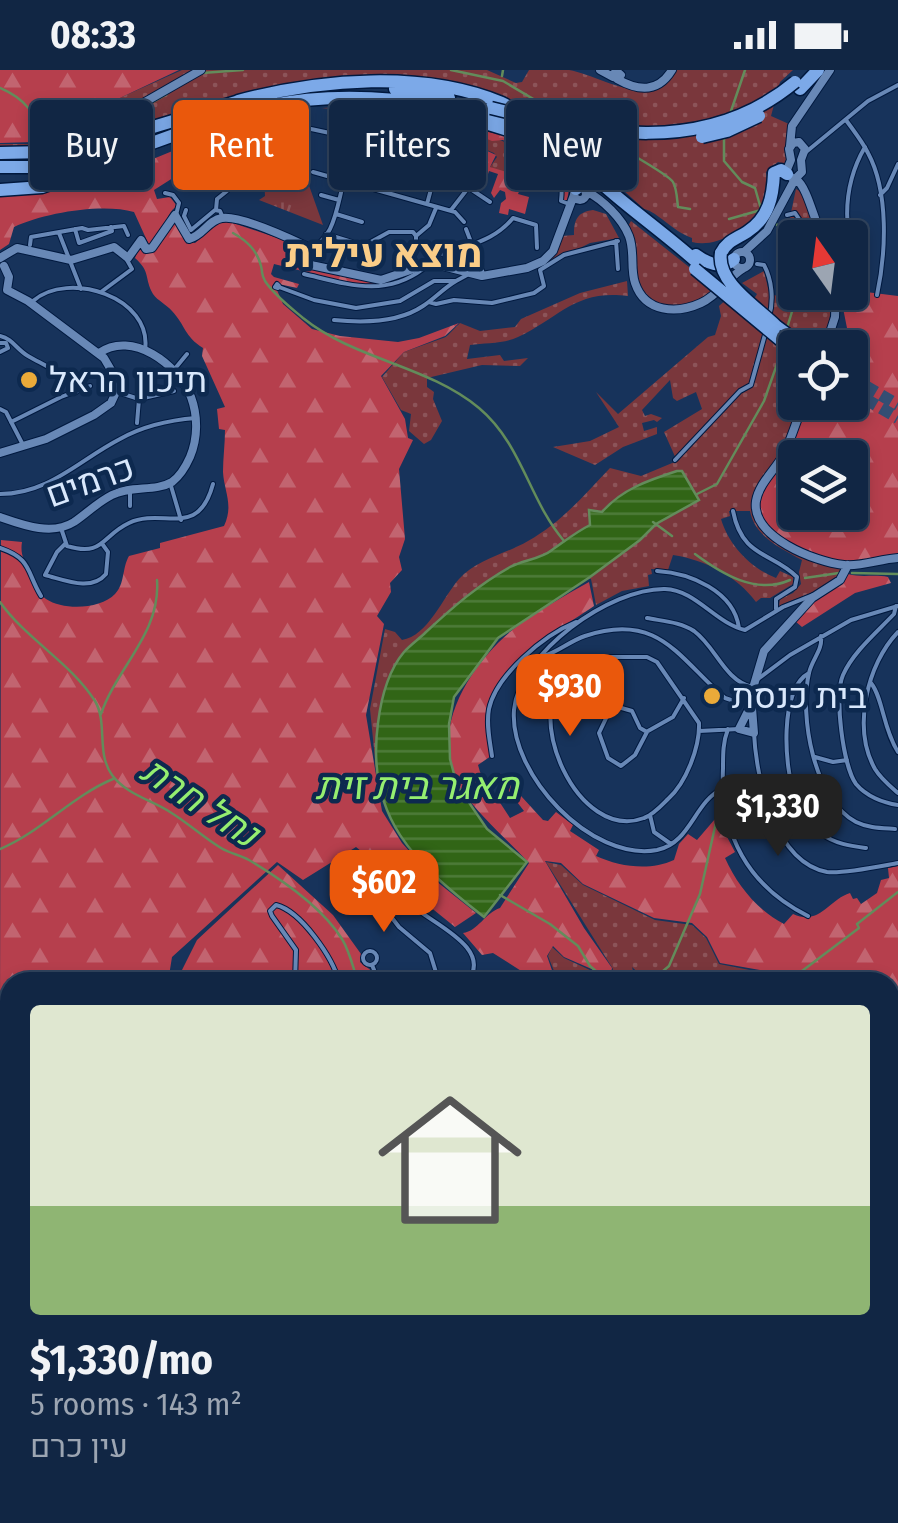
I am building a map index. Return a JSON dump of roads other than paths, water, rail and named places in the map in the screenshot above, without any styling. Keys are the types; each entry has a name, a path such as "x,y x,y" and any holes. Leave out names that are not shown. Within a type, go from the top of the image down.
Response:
{"highway":[{"path":"244,100 306,90 375,88 435,95 600,132 664,134 698,130 731,120 798,86 808,70"},
{"path":"637,140 692,139 742,124 818,70"},
{"path":"242,100 295,88 403,81 462,89 494,100 531,120 604,196 781,330"},
{"path":"304,100 364,96 432,103 506,124"},
{"path":"0,167 87,162 173,136"},
{"path":"4,190 52,185 173,137"},
{"path":"0,152 30,151"},
{"path":"741,260 727,244 775,214 774,173 781,170 794,176"},
{"path":"578,190 580,195"},
{"path":"603,190 778,337"},
{"path":"604,196 706,262 741,260"},
{"path":"741,260 720,263 724,275 776,326"}],"main road":[{"path":"148,100 201,70"},
{"path":"600,70 618,76 628,85 653,88 672,70"},
{"path":"788,193 799,147 790,129 830,70"},
{"path":"799,147 791,160 794,176 814,220"},
{"path":"794,176 804,186 815,220"},
{"path":"0,453 25,447 94,415 111,403 116,392 112,369 99,353 31,303 6,292 3,265 22,248 68,260 114,247 126,258 141,240 146,250 152,248 172,216 176,215 191,239 219,214 302,244 307,249 294,255 294,260 379,280 425,264 484,276 544,261 556,246 568,208 580,195 604,196 631,243 636,286 658,308 675,310 696,305 728,282 794,186 799,185 806,196"},
{"path":"99,353 120,344 144,350 172,371 190,392 196,418"},
{"name":"כרמים","path":"0,517 36,528 61,528 109,496 130,488 170,482 191,454 196,418"},
{"path":"797,420 784,453 759,492 757,512 764,526 783,543 848,565 898,558"},
{"path":"754,737 741,729 764,650 816,595 839,582 848,565"},
{"path":"750,702 754,737"}],"street":[{"path":"799,147 815,147 868,100 898,85"},
{"path":"846,120 865,147 880,195 882,240 877,295"},
{"path":"309,128 413,150 434,178 428,204"},
{"path":"849,220 849,188 865,147"},
{"path":"880,195 888,188 898,164"},
{"path":"313,172 329,176"},
{"path":"327,190 324,196 339,200"},
{"path":"307,249 314,248 326,234 342,190"},
{"path":"379,190 462,216 484,276"},
{"path":"450,211 467,190"},
{"path":"473,190 490,202"},
{"path":"562,190 561,201 568,208"},
{"path":"186,210 184,217 192,230 219,214 217,199 227,191"},
{"path":"165,193 179,202 176,215"},
{"path":"416,236 430,225 436,207"},
{"path":"775,214 795,213 801,220"},
{"path":"336,214 362,222"},
{"path":"370,243 389,232 413,232 416,243 445,255 500,232 513,218 536,224 538,248"},
{"path":"30,245 31,237 75,229 124,226 128,235"},
{"path":"75,229 79,243 112,232 111,227"},
{"path":"59,232 81,289"},
{"path":"326,234 352,242"},
{"path":"340,240 341,254"},
{"path":"429,302 484,304 533,294 544,286 540,270 564,255 617,241 618,269"},
{"path":"445,255 446,266"},
{"path":"101,292 132,269 126,258"},
{"path":"675,460 702,428 753,381 773,300 766,269 741,260"},
{"path":"304,274 374,289 407,280 425,264"},
{"path":"280,286 312,299 356,308 403,300 436,280 456,281 468,273"},
{"path":"334,320 388,319 411,313 456,281"},
{"path":"31,303 53,290 101,292 124,306 136,320 146,336 144,350"},
{"path":"0,339 14,354"},
{"path":"0,339 12,340 26,355 51,366 76,392"},
{"path":"0,352 6,352 8,346"},
{"path":"172,371 187,354"},
{"path":"11,422 60,396 90,386"},
{"path":"116,392 139,399 174,391"},
{"path":"138,423 139,399"},
{"path":"0,409 6,412 25,447"},
{"path":"0,494 24,493 46,485 135,432 196,418"},
{"path":"170,482 182,520"},
{"path":"65,544 86,550 103,545 132,522 182,520 202,506 212,484"},
{"path":"130,488 130,506"},
{"path":"732,511 739,530 755,550 797,578 795,587 776,599 777,611"},
{"path":"46,575 65,544 61,528"},
{"path":"31,572 96,583 104,578 107,568 108,552 103,545"},
{"path":"0,548 18,554 41,596"},
{"path":"657,572 686,576 714,592 732,608 738,628"},
{"path":"492,756 488,712 497,686 546,638 616,598 664,589 685,594 738,628 750,629 777,611 816,595"},
{"path":"647,618 694,631 738,682 753,684 822,636 860,616 897,606"},
{"path":"897,606 842,678 840,697 847,760 860,788 881,801 898,804"},
{"path":"580,621 544,656 522,686 514,716 528,764 548,799 566,817 608,842 648,850 672,844 705,803 722,790"},
{"path":"544,656 594,633 632,631 676,648 725,698 750,702"},
{"path":"898,632 882,651 870,682 865,720 872,762 898,793"},
{"path":"822,636 809,673 807,710 823,786 842,812 866,826 895,829"},
{"path":"623,656 656,660 684,698 699,723 699,731 682,784 650,815 640,820 614,818 572,790 554,742 554,695 563,677 574,667 623,656"},
{"path":"809,673 796,684 788,709 787,740 795,795 824,836 866,848"},
{"path":"870,682 898,752"},
{"path":"867,694 878,695"},
{"path":"646,732 640,728 634,712 624,707 610,710 599,731 607,757 619,766 628,763 646,732 671,718 684,698"},
{"path":"699,723 714,729"},
{"path":"728,729 722,746 722,799 729,831 745,860 781,900 808,916"},
{"path":"699,731 741,729"},
{"path":"754,737 766,804 800,859 830,872 898,863"},
{"path":"815,756 832,762 847,760"},
{"path":"705,803 722,799"},
{"path":"650,815 654,832 672,844"},
{"path":"382,871 410,904 455,934 472,956 474,972"},
{"path":"346,877 369,888 406,934 433,958 436,972"},
{"path":"387,910 407,899"},
{"path":"295,972 296,950 270,911 276,905 285,908 322,947 335,972"},
{"path":"372,965 375,972"}],"water":[{"name":"מאגר בית זית","path":"682,471 699,500 656,524 590,577 498,638 454,697 449,724 450,759 457,785 487,829 527,862 484,917 417,857 388,812 379,786 376,756 379,714 390,676 406,649 487,581 510,567 548,553 590,525 589,510 602,512 627,491"}],"waterway":[{"path":"202,73 243,70"},
{"path":"451,70 503,81 535,100"},
{"path":"502,76 503,70"},
{"path":"731,111 745,70"},
{"path":"0,88 30,111"},
{"path":"153,102 167,94"},
{"path":"724,138 724,161 742,182 755,188 761,209"},
{"path":"637,157 669,178 678,207 690,209"},
{"path":"729,219 761,210"},
{"path":"773,221 778,226"},
{"path":"233,233 254,251 269,286 303,318 345,344 437,382 479,408 506,438 564,541"},
{"path":"787,328 792,310"},
{"path":"697,494 717,484 764,401 778,361"},
{"path":"653,522 672,536"},
{"path":"695,554 716,569 752,584 790,580"},
{"path":"805,578 839,573"},
{"path":"852,573 898,574"},
{"path":"101,714 152,617 157,580"},
{"name":"נחל חרת","path":"0,602 95,701 101,719 104,757 118,782 300,895 334,927 355,972"},
{"path":"0,849 113,779"},
{"path":"662,972 669,966 700,894 719,809"},
{"path":"800,972 859,928 857,924 898,892"},
{"path":"500,895 550,924 578,946 597,972"}],"tunnel":[{"path":"868,388 898,405"},
{"path":"868,400 898,418"}],"place":[{"name":"תיכון הראל","path":"29,380"},
{"name":"בית כנסת","path":"712,696"}],"district":[{"name":"מוצא עילית","path":"384,253"}]}
